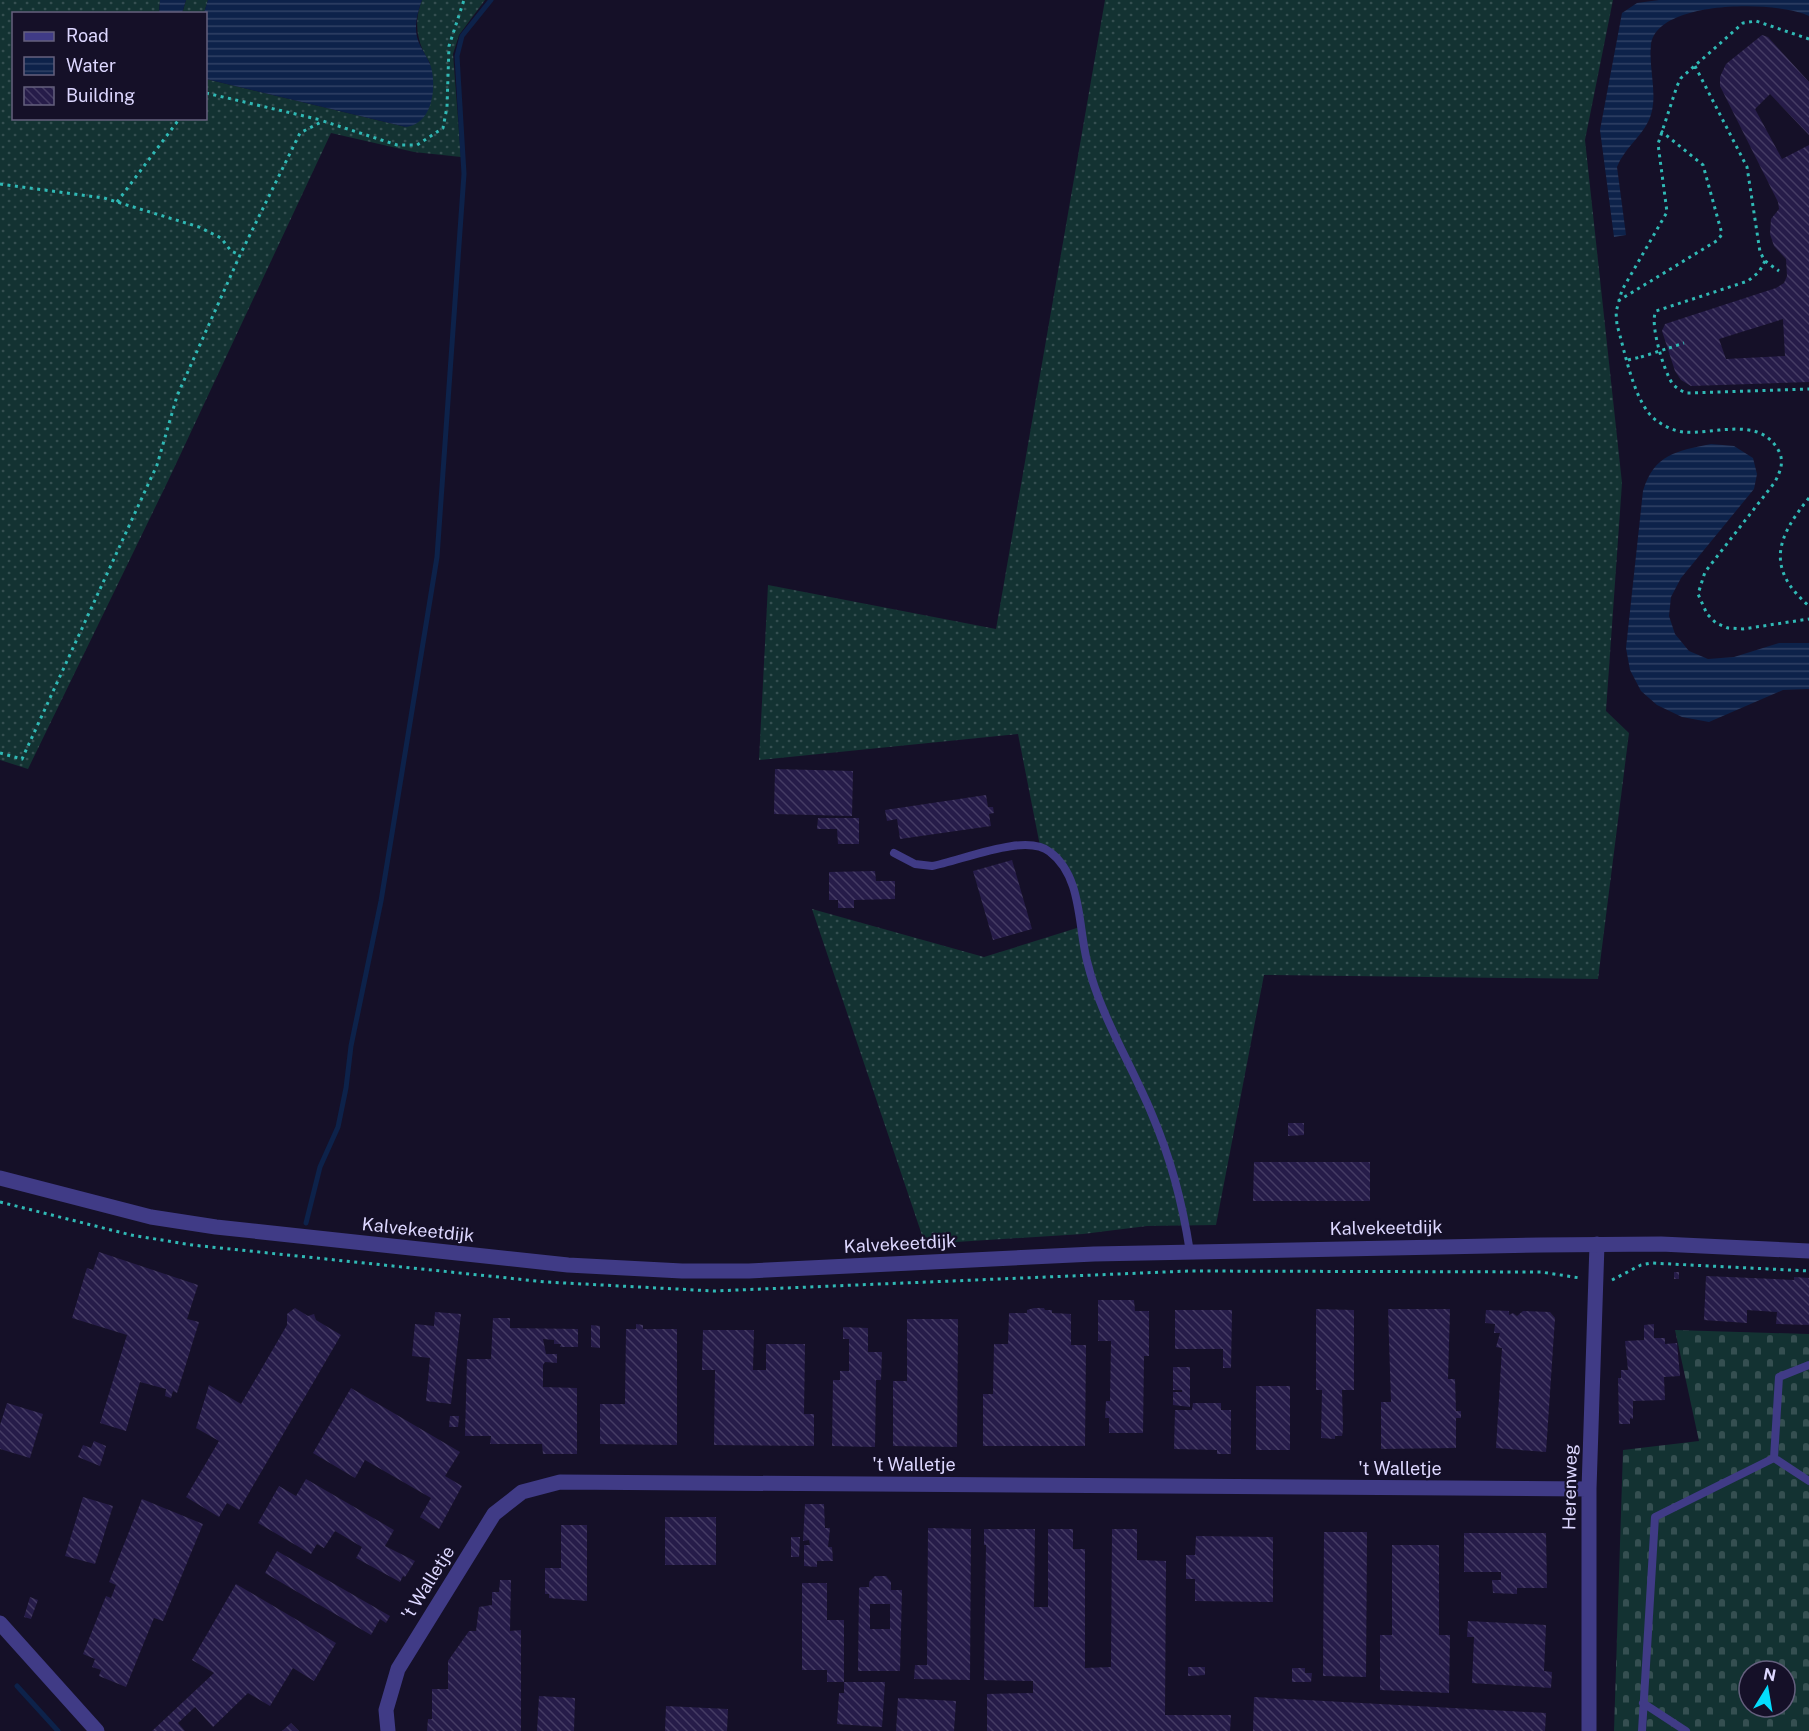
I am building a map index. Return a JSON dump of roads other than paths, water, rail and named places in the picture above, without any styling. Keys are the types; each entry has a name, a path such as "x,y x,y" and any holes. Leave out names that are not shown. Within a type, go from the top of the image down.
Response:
{"street":[{"name":"Kalvekeetdijk","path":"0,1178 151,1217 216,1227 608,1268 749,1271 1190,1252 1598,1244 1661,1244 1809,1251"},
{"name":"Herenweg","path":"1588,1731 1589,1489 1598,1244"},
{"name":"'t Walletje","path":"388,1731 386,1710 398,1669 494,1514 522,1492 560,1482 1589,1489"},
{"path":"0,1623 97,1731"}],"lane":[{"path":"894,853 915,864 932,866 1028,843 1050,851 1059,861 1070,878 1076,895 1092,980 1171,1161 1182,1198 1190,1252"},
{"path":"1774,1458 1779,1377 1809,1365"},
{"path":"1774,1458 1809,1481"},
{"path":"1642,1731 1655,1517 1774,1458"},
{"path":"1643,1703 1686,1731"}],"water":[{"path":"160,0 186,0 182,12 159,12"},
{"path":"208,0 422,0 416,32 431,67 433,88 430,106 421,120 406,127 207,79 207,12 204,12"},
{"path":"1659,0 1809,0 1809,16 1771,7 1719,8 1694,12 1673,19 1658,30 1651,45 1653,103 1651,113 1645,128 1617,167 1626,235 1614,237 1600,130 1622,13 1637,3"},
{"path":"1711,444 1734,446 1753,458 1757,474 1754,489 1681,578 1671,597 1669,616 1675,634 1689,651 1708,659 1734,657 1779,643 1809,643 1809,689 1783,690 1709,722 1682,717 1657,705 1641,691 1630,670 1626,648 1643,491 1648,479 1653,469 1668,456"}],"waterway":[{"path":"306,1223 320,1167 338,1127 346,1088 351,1046 381,901 437,557 464,174 457,56 462,36 491,0"},
{"path":"17,1686 58,1731"}]}
